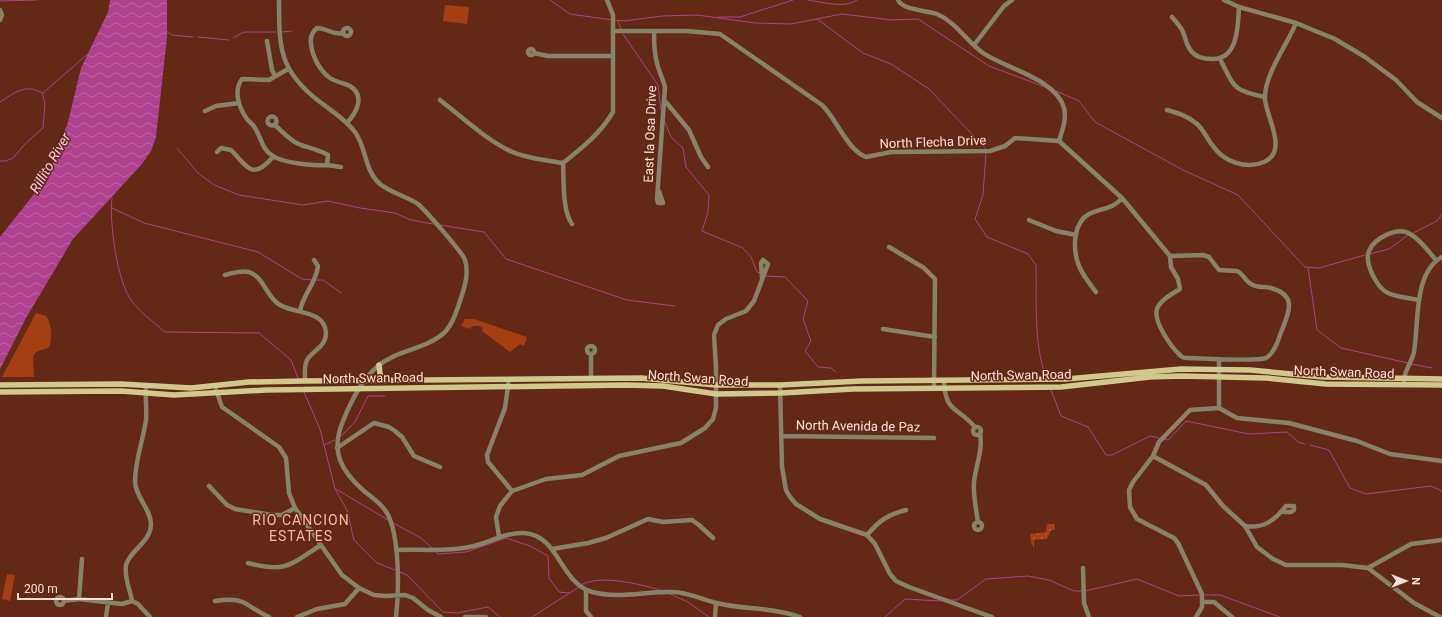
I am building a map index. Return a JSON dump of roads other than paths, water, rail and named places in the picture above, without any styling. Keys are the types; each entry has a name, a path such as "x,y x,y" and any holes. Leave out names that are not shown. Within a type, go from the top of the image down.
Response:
{"main road":[{"path":"380,365 380,374 385,381"},
{"name":"North Swan Road","path":"2,385 121,384 191,388 216,385 305,381 655,378 716,385 780,385 862,381 1072,379 1165,369 1219,369 1404,381 1442,385"},
{"name":"North Swan Road","path":"0,392 121,391 174,395 266,390 509,388 626,385 663,386 716,394 934,387 1061,387 1150,378 1266,378 1326,384 1442,379"}],"street":[{"path":"279,0 279,40 282,56 288,68 307,91 347,123 359,138 373,177 384,187 408,199 424,210 461,252 467,266 464,288 458,308 445,332 439,337 400,353 380,365 359,389 343,421 338,436 337,448 344,470 382,506 388,514 396,550 398,596 396,617"},
{"path":"440,100 487,137 509,150 540,159 563,163 585,146 605,126 613,112 613,15 607,0"},
{"path":"898,0 903,6 937,14 948,20 974,45 993,59 1055,91 1064,109 1065,119 1059,141 1122,198 1170,256 1171,267 1178,279 1180,289 1162,302 1157,309 1156,316 1158,324 1180,355 1183,357 1219,359 1266,358 1277,343 1290,314 1289,303 1282,292 1268,287 1253,286 1240,272 1234,270 1219,270 1209,257 1203,255 1170,256"},
{"path":"974,45 1004,6 1012,0"},
{"path":"1224,0 1239,7 1296,23 1335,39 1365,56 1396,80 1417,102 1442,118"},
{"path":"1172,17 1183,30 1187,45 1193,54 1205,59 1220,58 1233,47 1236,38 1239,7"},
{"path":"0,10 2,16 0,20"},
{"path":"1167,110 1186,115 1197,124 1220,154 1231,161 1256,164 1268,159 1273,155 1276,148 1276,136 1265,98 1271,73 1296,23"},
{"path":"343,33 336,34 323,28 317,28 311,36 311,46 320,68 330,78 351,87 358,95 357,110 347,123"},
{"name":"North Flecha Drive","path":"613,31 688,31 720,34 822,104 828,110 844,135 864,156 892,152 990,152 1005,146 1015,138 1020,137 1038,141 1059,141"},
{"name":"East la Osa Drive","path":"654,32 654,47 657,64 663,77 665,101 659,191"},
{"path":"267,41 272,70 275,76"},
{"path":"534,53 548,56 613,56"},
{"path":"1220,58 1232,84 1238,90 1265,98"},
{"path":"288,68 275,76 262,81 242,79 237,90 239,103 247,119 255,128 266,150 273,157 287,161 341,167"},
{"path":"665,101 689,130 700,157 708,167"},
{"path":"205,111 216,106 239,103"},
{"path":"275,125 286,136 300,144 320,150 328,155 327,165"},
{"path":"217,152 221,148 231,150 243,165 250,169 258,170 265,166 273,157"},
{"path":"563,163 566,210 568,219 572,224"},
{"path":"1096,292 1083,273 1077,260 1076,235 1080,224 1087,215 1118,203 1122,198"},
{"path":"1029,220 1056,231 1076,235"},
{"path":"1418,300 1395,296 1380,286 1369,264 1369,249 1374,243 1386,236 1402,231 1410,233 1436,260"},
{"path":"889,247 924,268 935,279 934,387"},
{"path":"1404,381 1414,354 1417,330 1418,300 1427,275 1436,260 1442,257"},
{"path":"300,311 302,301 315,281 318,266 314,260"},
{"path":"225,275 241,271 249,272 263,282 273,299 279,304 315,316 321,321 326,334 320,348 307,361 305,381"},
{"path":"499,537 496,516 500,506 512,491 546,479 582,475 619,456 681,443 705,428 713,419 716,408 714,335 718,325 750,306 762,278"},
{"path":"883,329 935,337"},
{"path":"590,354 590,378"},
{"path":"1219,359 1219,408"},
{"path":"509,379 509,388 505,408 487,455 488,462 512,491"},
{"path":"944,380 948,403 975,427 973,431 979,434 981,448 974,483 978,522"},
{"path":"216,385 222,407 279,446 286,458 289,493 295,508 342,575 359,588 380,596 405,595 413,598 428,610 441,617"},
{"path":"780,385 782,467 786,490 796,504 820,519 867,535 875,544 890,574 896,581 992,617"},
{"path":"132,601 126,579 126,566 129,558 139,549 149,533 151,524 149,514 135,484 137,455 146,418 146,386"},
{"path":"1196,617 1203,602 1202,594 1178,543 1174,538 1137,519 1130,507 1129,495 1130,486 1153,456 1162,439 1190,410 1219,408 1237,418 1290,423 1357,441 1390,454 1442,461"},
{"path":"337,448 374,423 388,427 398,434 414,456 440,467"},
{"name":"North Avenida de Paz","path":"781,436 934,438"},
{"path":"1153,456 1206,485 1223,506 1245,526 1257,547 1273,559 1286,564 1342,565 1368,568 1414,602 1440,617"},
{"path":"209,486 227,505 235,509 272,515 282,515 295,508"},
{"path":"867,535 878,522 889,514 906,510"},
{"path":"1245,526 1256,528 1267,523 1283,512"},
{"path":"552,549 588,543 606,538 648,519 663,522 692,520 712,538"},
{"path":"396,550 459,548 475,546 513,533 535,535 552,549 576,584 586,590 616,595 676,592 716,603 776,610 799,617"},
{"path":"1368,568 1411,544 1442,540"},
{"path":"248,563 274,568 284,567 321,545"},
{"path":"79,599 82,559"},
{"path":"1083,568 1084,603 1089,617"},
{"path":"298,617 317,609 345,604 359,588"},
{"path":"586,590 586,611 591,617"},
{"path":"64,601 79,599 122,604 132,601 138,604 150,617"},
{"path":"215,601 234,599 242,601 269,617"},
{"path":"1203,602 1214,602 1232,617"},
{"path":"106,617 108,603"},
{"path":"716,603 716,617"},
{"path":"465,617 486,617"}],"water":[{"path":"110,0 167,0 167,37 156,137 151,151 142,164 73,239 26,318 0,369 0,237 34,194 51,168 68,122 81,68 108,12"}],"waterway":[{"path":"0,1 37,0"},
{"path":"550,0 570,14 612,20"},
{"path":"718,17 740,17 793,0"},
{"path":"808,0 840,4 852,3 857,0"},
{"path":"615,20 624,21 662,16 697,15 755,23 791,24 842,14 892,20 918,19 989,66 1045,87"},
{"path":"817,19 863,53 891,64 929,89 986,149"},
{"path":"618,21 621,29"},
{"path":"166,31 172,35 193,37"},
{"path":"282,32 292,31"},
{"path":"233,38 244,32 276,32"},
{"path":"623,34 658,85 661,110"},
{"path":"198,37 229,40"},
{"path":"43,93 90,52"},
{"path":"0,102 20,90 31,89 42,93 45,103 43,128 24,145 13,158 6,161 0,161"},
{"path":"1056,91 1079,101 1095,122 1183,170 1238,195 1305,267 1319,268 1365,255"},
{"path":"665,122 671,137 683,148 686,167 709,195 708,212 702,231 743,248 751,257 757,272 760,273"},
{"path":"177,148 198,173 214,185 239,195 303,205 328,201 360,208 395,213 411,220 433,224"},
{"path":"986,153 983,195 975,219 987,237 1028,254 1036,265 1037,336 1046,377"},
{"path":"112,198 111,208 113,236 118,265 126,291 131,300 142,313 165,332 259,333 291,360 298,378"},
{"path":"112,208 144,223 258,252 302,279 312,280"},
{"path":"1413,233 1437,221 1442,214"},
{"path":"440,225 484,232 506,259 627,300 675,306"},
{"path":"1370,254 1389,249 1408,235"},
{"path":"1308,268 1317,330 1341,348 1408,363"},
{"path":"766,276 785,277 808,301 803,319 811,341 805,351 818,367 831,368 836,372"},
{"path":"316,280 323,280 341,293"},
{"path":"1411,364 1432,368"},
{"path":"1051,390 1061,416 1088,427 1106,455 1112,455 1150,436 1159,438"},
{"path":"304,392 320,429 335,489 347,510 354,540 377,563 395,570"},
{"path":"340,437 355,422 368,396 385,396"},
{"path":"1164,439 1168,440 1186,421 1249,434 1287,432 1298,442 1305,444"},
{"path":"324,445 335,440"},
{"path":"1310,445 1329,450 1350,488 1366,494 1431,486 1442,491"},
{"path":"336,489 388,520"},
{"path":"393,523 421,538 432,548"},
{"path":"435,551 438,554 466,552 506,538 530,546 548,556 549,578 559,592 569,593"},
{"path":"400,572 407,575 443,612 457,613 488,607 500,617"},
{"path":"951,600 957,600 986,579 1028,576 1049,580 1074,591 1082,591"},
{"path":"1085,591 1137,579 1179,596 1200,595"},
{"path":"581,585 598,580 609,580 642,585 660,590"},
{"path":"532,617 579,587"},
{"path":"670,594 688,602 709,617"},
{"path":"1205,595 1220,595 1280,617"},
{"path":"885,617 905,599 940,601"}],"district":[{"name":"RIO CANCION ESTATES","path":"301,528"}],"water label":[{"name":"Rillito River","path":"50,163"}]}
